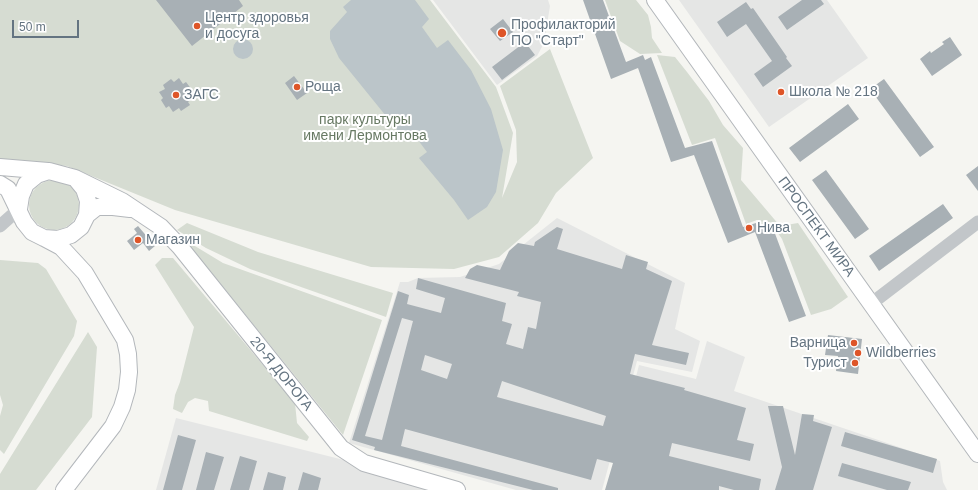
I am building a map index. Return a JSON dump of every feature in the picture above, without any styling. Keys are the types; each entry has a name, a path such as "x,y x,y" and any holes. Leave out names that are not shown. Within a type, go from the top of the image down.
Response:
{"main road":[{"name":"ПРОСПЕКТ МИРА","path":"655,0 978,454"},
{"path":"0,167 50,171 75,178 84,189 88,201 78,244 85,273"},
{"path":"22,216 21,196 26,184 37,175 50,171"},
{"name":"20-Я ДОРОГА","path":"75,178 122,201 161,227 180,247 341,448 364,463 457,490"},
{"path":"0,184 8,189 32,232 61,247 85,273 125,340 128,354 129,372 127,390 122,407 113,426 68,489"},
{"name":"20-Я ДОРОГА","path":"84,221 97,207 113,206 136,210"},
{"path":"44,238 58,240 71,235 84,221"}],"street":[{"path":"1,225 22,216"},
{"path":"872,303 978,222"}],"shaded area":[{"path":"351,0 415,0 429,19 422,27 437,48 448,40 471,70 491,109 503,150 496,192 487,207 468,220 454,200 419,158 427,152 412,132 403,137 339,58 330,39 330,31 347,12 343,7"},
{"name":"Профилакторий ПО \"Старт\"","path":"433,0 548,0 550,6 544,43 537,56 497,85"},
{"name":"Школа № 218","path":"679,0 827,0 868,58 769,127"},
{"path":"243,39 250,42 253,49 250,56 243,59 236,56 233,49 236,42"},
{"path":"557,218 685,283 675,329 700,341 692,372 637,361 602,490 516,490 349,443 400,282 408,282 418,278 460,277 499,264"},
{"path":"707,341 745,357 734,391 940,461 943,482 947,490 607,490 639,365 696,379"},
{"path":"176,418 356,463 449,490 156,490"}],"green space":[{"name":"парк культуры имени Лермонтова","path":"0,0 430,0 496,87 513,133 502,198 517,162 516,130 500,86 550,49 593,158 556,193 538,223 499,257 454,269 371,267 175,210 67,166 0,159"},
{"path":"605,0 636,0 648,15 652,38 662,53 640,54 620,41"},
{"path":"657,55 675,57 687,72 709,101 723,125 743,148 741,180 780,226 798,223 848,297 831,309 811,315 782,239 771,223 759,225 757,220 746,224 715,138 692,145"},
{"path":"54,180 63,182 74,191 79,205 77,214 68,225 54,230 45,228 34,219 29,205 31,196 40,185"},
{"path":"187,223 258,252 393,293 386,317 250,269 206,248 177,230"},
{"path":"185,240 223,263 382,320 343,435"},
{"path":"162,258 173,258 295,403 297,423 309,437 307,441 209,411 208,401 195,398 188,402 182,413 173,409 175,395 180,382 194,327 155,265"},
{"path":"0,260 38,263 46,269 77,321 74,336 4,454 0,450 0,416 3,405 0,395"},
{"path":"88,332 97,347 92,417 36,490 0,490 0,474"}],"building":[{"name":"Центр здоровья и досуга","path":"156,0 239,0 243,6 192,46"},
{"path":"583,0 603,0 626,62 643,55 645,60 651,57 685,148 712,141 743,227 756,223 758,229 771,223 806,316 789,322 755,232 728,243 694,155 671,162 638,68 611,79"},
{"path":"802,0 821,0 824,4 787,30 778,17"},
{"path":"746,2 751,9 753,8 792,66 763,87 754,74 772,61 746,24 727,37 717,22"},
{"path":"503,19 513,32 500,41 490,29"},
{"path":"950,37 962,55 932,76 920,59 930,51 931,53 944,44 942,42"},
{"path":"525,42 535,55 502,80 492,67"},
{"path":"294,76 307,93 297,100 285,83"},
{"name":"ЗАГС","path":"179,78 183,84 186,82 192,90 189,92 193,98 188,102 190,105 181,111 179,108 173,112 169,106 166,108 161,100 163,98 159,92 165,89 163,85 171,79 174,82"},
{"path":"884,79 934,147 920,157 870,89"},
{"path":"848,104 859,119 800,162 789,148"},
{"path":"978,166 978,191 966,175"},
{"path":"826,170 869,229 855,239 812,180"},
{"path":"943,204 953,218 879,271 869,256"},
{"name":"Магазин","path":"138,226 155,246 149,251 143,243 134,250 127,241 137,233 134,229"},
{"path":"557,227 563,229 557,249 622,269 626,255 648,262 646,269 672,281 652,345 689,353 686,365 635,354 630,374 685,388 684,390 746,408 737,440 754,444 750,461 672,443 669,456 761,479 759,490 734,490 719,486 719,490 605,490 613,463 597,459 591,480 405,429 401,446 558,488 558,490 533,490 374,450 375,447 352,440 398,291 409,295 407,304 441,313 445,298 416,289 418,278 506,303 502,321 512,324 506,344 523,349 528,327 536,329 541,302 517,296 519,292 465,278 470,269 477,265 500,270 509,251 518,243 534,246 535,242","holes":["402,318 413,321 382,440 365,436","425,355 452,364 447,379 421,370","502,381 606,416 603,426 497,397"]},
{"path":"828,335 862,339 858,374 836,371 838,356 825,355"},
{"path":"768,406 783,406 795,455 802,414 814,415 813,421 832,427 813,490 775,490 782,467"},
{"path":"845,432 937,459 933,473 841,446"},
{"path":"178,435 196,440 182,490 163,490"},
{"path":"206,452 224,457 214,490 196,490"},
{"path":"240,456 257,461 249,490 230,490"},
{"path":"842,463 911,482 908,490 887,490 838,476"},
{"path":"268,472 286,477 283,490 263,490"},
{"path":"303,472 321,478 318,490 298,490"}],"place":[{"name":"Центр здоровья и досуга","path":"197,26"},
{"name":"Профилакторий ПО \"Старт\"","path":"502,33"},
{"name":"Роща","path":"297,87"},
{"name":"Школа № 218","path":"781,92"},
{"name":"ЗАГС","path":"176,95"},
{"name":"Нива","path":"749,228"},
{"name":"Магазин","path":"138,240"},
{"name":"Варница","path":"854,343"},
{"name":"Wildberries","path":"858,353"},
{"name":"Турист","path":"855,363"}]}
